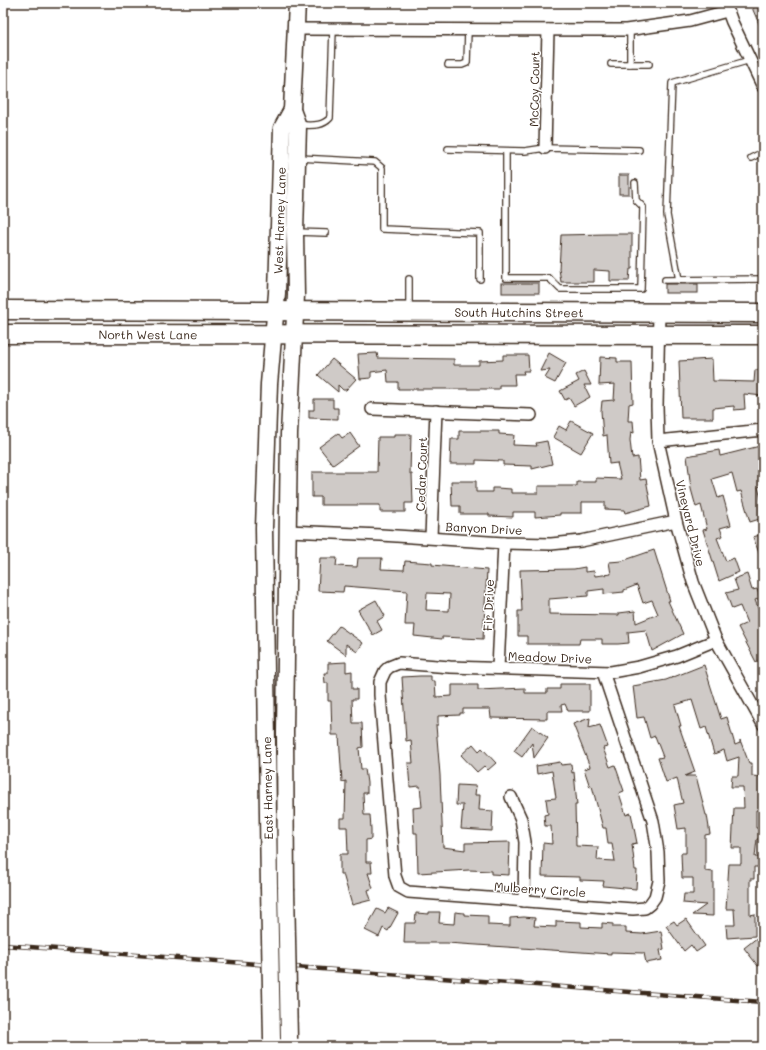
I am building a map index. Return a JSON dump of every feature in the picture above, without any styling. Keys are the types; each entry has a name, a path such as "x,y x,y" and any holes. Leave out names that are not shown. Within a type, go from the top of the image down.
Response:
{"main road":[{"name":"West Harney Lane","path":"294,335 295,232 298,158 297,126 292,110 297,3"},
{"name":"West Harney Lane","path":"274,335 281,214 282,128 292,110"},
{"name":"North West Lane","path":"3,310 275,311"},
{"name":"South Hutchins Street","path":"275,311 763,313"},
{"name":"North West Lane","path":"3,334 294,335"},
{"name":"East Harney Lane","path":"272,1043 264,528 269,384 274,335"},
{"name":"South Hutchins Street","path":"294,335 763,335"},
{"name":"East Harney Lane","path":"289,1043 285,732 289,434 294,335"}],"street":[{"path":"296,29 630,30 690,21 726,7 763,87"},
{"name":"McCoy Court","path":"545,148 548,30"},
{"name":"Vineyard Drive","path":"659,313 656,406 658,441 676,521 693,582 716,640 763,724"},
{"path":"372,409 531,415"},
{"name":"Cedar Court","path":"431,537 436,412"},
{"path":"658,441 763,430"},
{"name":"Banyon Drive","path":"288,531 431,537 504,543 551,544 581,541 676,521"},
{"name":"Fir Drive","path":"498,668 504,543"},
{"name":"Meadow Drive","path":"383,675 389,667 399,663 603,672 639,667 677,656 716,640"},
{"name":"Mulberry Circle","path":"383,675 380,682 380,695 396,883 408,892 633,910 644,908 650,904 655,897 658,881 658,852 653,821 603,672"},
{"path":"511,797 521,819 524,842 524,901"}],"lane":[{"path":"297,126 317,125 325,123 330,118 333,29"},
{"path":"448,65 462,65 467,63 468,30"},
{"path":"630,30 630,64"},
{"path":"679,280 667,215 672,83 750,60"},
{"path":"611,64 650,64"},
{"path":"448,149 506,151 525,151 545,148 639,150"},
{"path":"506,151 506,278 549,278 560,288 641,289 643,207 636,200 635,183"},
{"path":"751,158 763,152"},
{"path":"298,158 375,162 382,168 382,229 480,233 480,279"},
{"path":"295,232 326,232"},
{"path":"408,312 409,279"},
{"path":"665,280 763,279"}],"building":[{"path":"752,3 763,3 763,33 753,10"},
{"path":"619,175 629,175 629,194 619,194"},
{"path":"632,234 632,269 630,269 629,281 610,281 610,271 594,270 594,282 561,282 559,269 561,235"},
{"path":"502,283 539,283 539,293 502,293"},
{"path":"665,284 698,284 698,293 665,293"},
{"path":"377,353 378,358 454,359 454,365 479,365 479,361 503,360 503,355 528,355 529,371 523,371 524,374 514,374 515,385 499,385 499,389 398,389 398,382 388,382 387,370 371,372 371,378 360,379 358,354"},
{"path":"549,353 566,363 555,383 545,378 550,370 540,371"},
{"path":"600,357 617,358 617,362 632,362 633,403 629,404 628,421 633,421 634,433 631,432 630,440 632,458 638,457 640,480 646,479 651,506 625,513 624,510 605,509 605,502 582,502 582,513 560,513 560,515 535,517 535,512 513,512 513,517 489,516 489,514 460,514 460,506 452,506 451,481 476,481 476,492 492,492 492,488 497,488 511,489 511,493 538,493 538,486 577,486 577,482 596,482 596,478 621,479 617,463 609,464 607,435 603,436 601,411 602,401 614,400 615,384 599,385"},
{"path":"332,359 356,379 346,390 343,390 338,385 338,392 318,375"},
{"path":"712,359 713,381 754,382 755,370 763,370 763,396 744,394 745,409 734,410 734,406 713,408 713,418 681,418 679,361"},
{"path":"584,371 591,385 584,385 590,397 574,406 569,398 565,400 560,391 579,381 576,375"},
{"path":"314,399 333,399 333,408 338,408 338,419 309,418 309,410 314,410"},
{"path":"571,421 593,433 581,453 553,437 559,426 566,430"},
{"path":"459,431 499,431 499,434 514,435 513,445 537,446 536,443 547,441 552,464 532,469 532,466 503,465 503,461 476,460 476,464 450,464 451,439 459,439"},
{"path":"338,433 342,438 350,433 359,446 333,465 319,447"},
{"path":"394,434 411,434 410,474 412,474 413,503 405,503 405,512 380,512 380,505 321,505 321,497 312,497 312,472 377,472 378,437 394,437"},
{"path":"760,446 763,458 763,485 758,487 763,506 763,518 750,522 741,491 737,492 732,473 712,479 718,498 723,496 731,525 720,528 723,536 717,538 726,561 734,558 739,572 719,581 703,530 707,529 701,505 696,507 691,489 687,456 719,450 720,456"},
{"path":"763,534 763,560 762,561 753,537"},
{"path":"654,550 670,601 668,601 683,634 652,651 646,630 628,632 629,643 618,644 602,644 602,639 580,639 579,644 527,644 527,636 518,636 518,611 522,611 520,570 574,569 585,567 585,572 594,571 595,576 611,574 609,562 622,561","holes":["637,585 643,603 652,600 658,614 636,623 635,611 619,613 619,615 549,614 549,599 588,596 588,591 604,589 604,594 624,592 624,590"]},
{"path":"320,558 337,558 336,566 357,567 358,558 382,558 381,569 404,570 405,561 487,570 483,639 442,637 442,639 414,636 415,625 405,625 407,591 344,586 343,592 318,591","holes":["427,593 450,594 449,611 426,610"]},
{"path":"747,574 752,590 757,589 760,598 755,600 763,621 763,658 756,662 738,627 747,623 740,606 732,609 726,593 738,590 734,579"},
{"path":"376,600 385,616 377,621 382,630 373,635 358,610"},
{"path":"339,626 363,643 357,652 346,644 346,655 327,641"},
{"path":"346,662 346,672 352,671 352,689 357,689 357,699 352,699 353,723 362,723 363,747 359,748 361,769 365,769 367,783 367,793 363,793 364,815 370,815 371,829 371,839 366,840 366,862 371,862 372,873 368,873 373,888 368,890 371,900 352,905 343,874 340,874 340,854 348,854 347,827 340,827 340,818 345,818 346,781 342,782 339,735 332,735 331,701 328,701 328,683 325,683 324,673 328,673 328,663"},
{"path":"704,665 721,719 727,717 735,745 740,743 740,740 749,763 752,763 752,776 762,777 762,810 756,810 756,828 761,828 760,839 757,839 755,857 760,857 760,867 754,867 754,879 750,879 750,915 755,914 755,936 727,938 726,925 735,925 734,909 726,909 729,864 741,864 741,848 732,848 734,808 744,808 743,787 731,787 732,776 738,776 739,757 727,761 724,750 714,754 706,727 701,729 692,700 675,705 681,726 679,726 695,772 685,776 696,776 707,815 710,834 705,835 705,871 713,872 713,916 692,915 706,905 683,903 684,894 693,894 693,878 682,878 681,853 686,853 686,828 678,829 674,805 683,803 677,778 666,782 658,758 663,757 655,736 650,738 644,717 637,718 633,686 666,680"},
{"path":"431,676 431,681 435,681 436,697 452,696 452,685 478,685 478,690 525,688 525,693 547,693 547,689 560,689 560,684 590,684 590,711 568,711 565,704 561,705 562,711 547,711 547,719 491,718 490,709 463,709 463,713 460,713 460,715 438,716 438,725 436,725 443,847 465,850 465,843 510,842 509,875 491,874 491,871 469,870 418,873 417,833 414,833 413,808 422,807 420,786 410,787 408,763 413,763 411,740 406,741 402,677"},
{"path":"590,718 589,728 600,725 608,747 603,748 610,767 615,765 624,791 619,793 626,815 631,813 637,843 632,844 635,870 637,870 636,889 603,886 604,881 580,880 580,877 542,876 543,843 552,844 551,826 545,826 544,815 548,814 546,799 556,798 552,771 537,774 536,766 560,762 561,765 571,764 572,773 574,772 577,805 575,805 576,846 598,847 597,860 615,861 612,844 608,844 606,828 603,828 592,786 590,787 584,769 590,767 573,724"},
{"path":"532,726 548,738 534,758 532,743 522,757 514,751"},
{"path":"473,744 479,751 482,748 496,763 488,770 484,766 477,772 461,755"},
{"path":"457,785 476,786 475,795 480,795 479,810 493,811 492,831 461,829 463,805 456,805"},
{"path":"388,908 398,913 388,931 383,928 379,937 365,930 377,909 385,913"},
{"path":"429,912 440,912 439,923 454,924 455,912 464,913 464,915 488,916 488,925 510,926 510,918 524,917 535,918 534,926 556,927 556,921 581,922 581,927 602,928 602,923 613,924 613,927 626,927 626,933 642,934 661,931 664,949 660,950 662,960 646,963 644,953 611,952 611,954 447,943 404,943 405,923 415,923 416,913 429,914"},
{"path":"686,919 705,946 696,952 691,945 684,951 666,926 674,921 677,925"},
{"path":"763,933 763,963 758,966 744,948"}],"railway":[{"path":"3,945 763,1002"}]}
